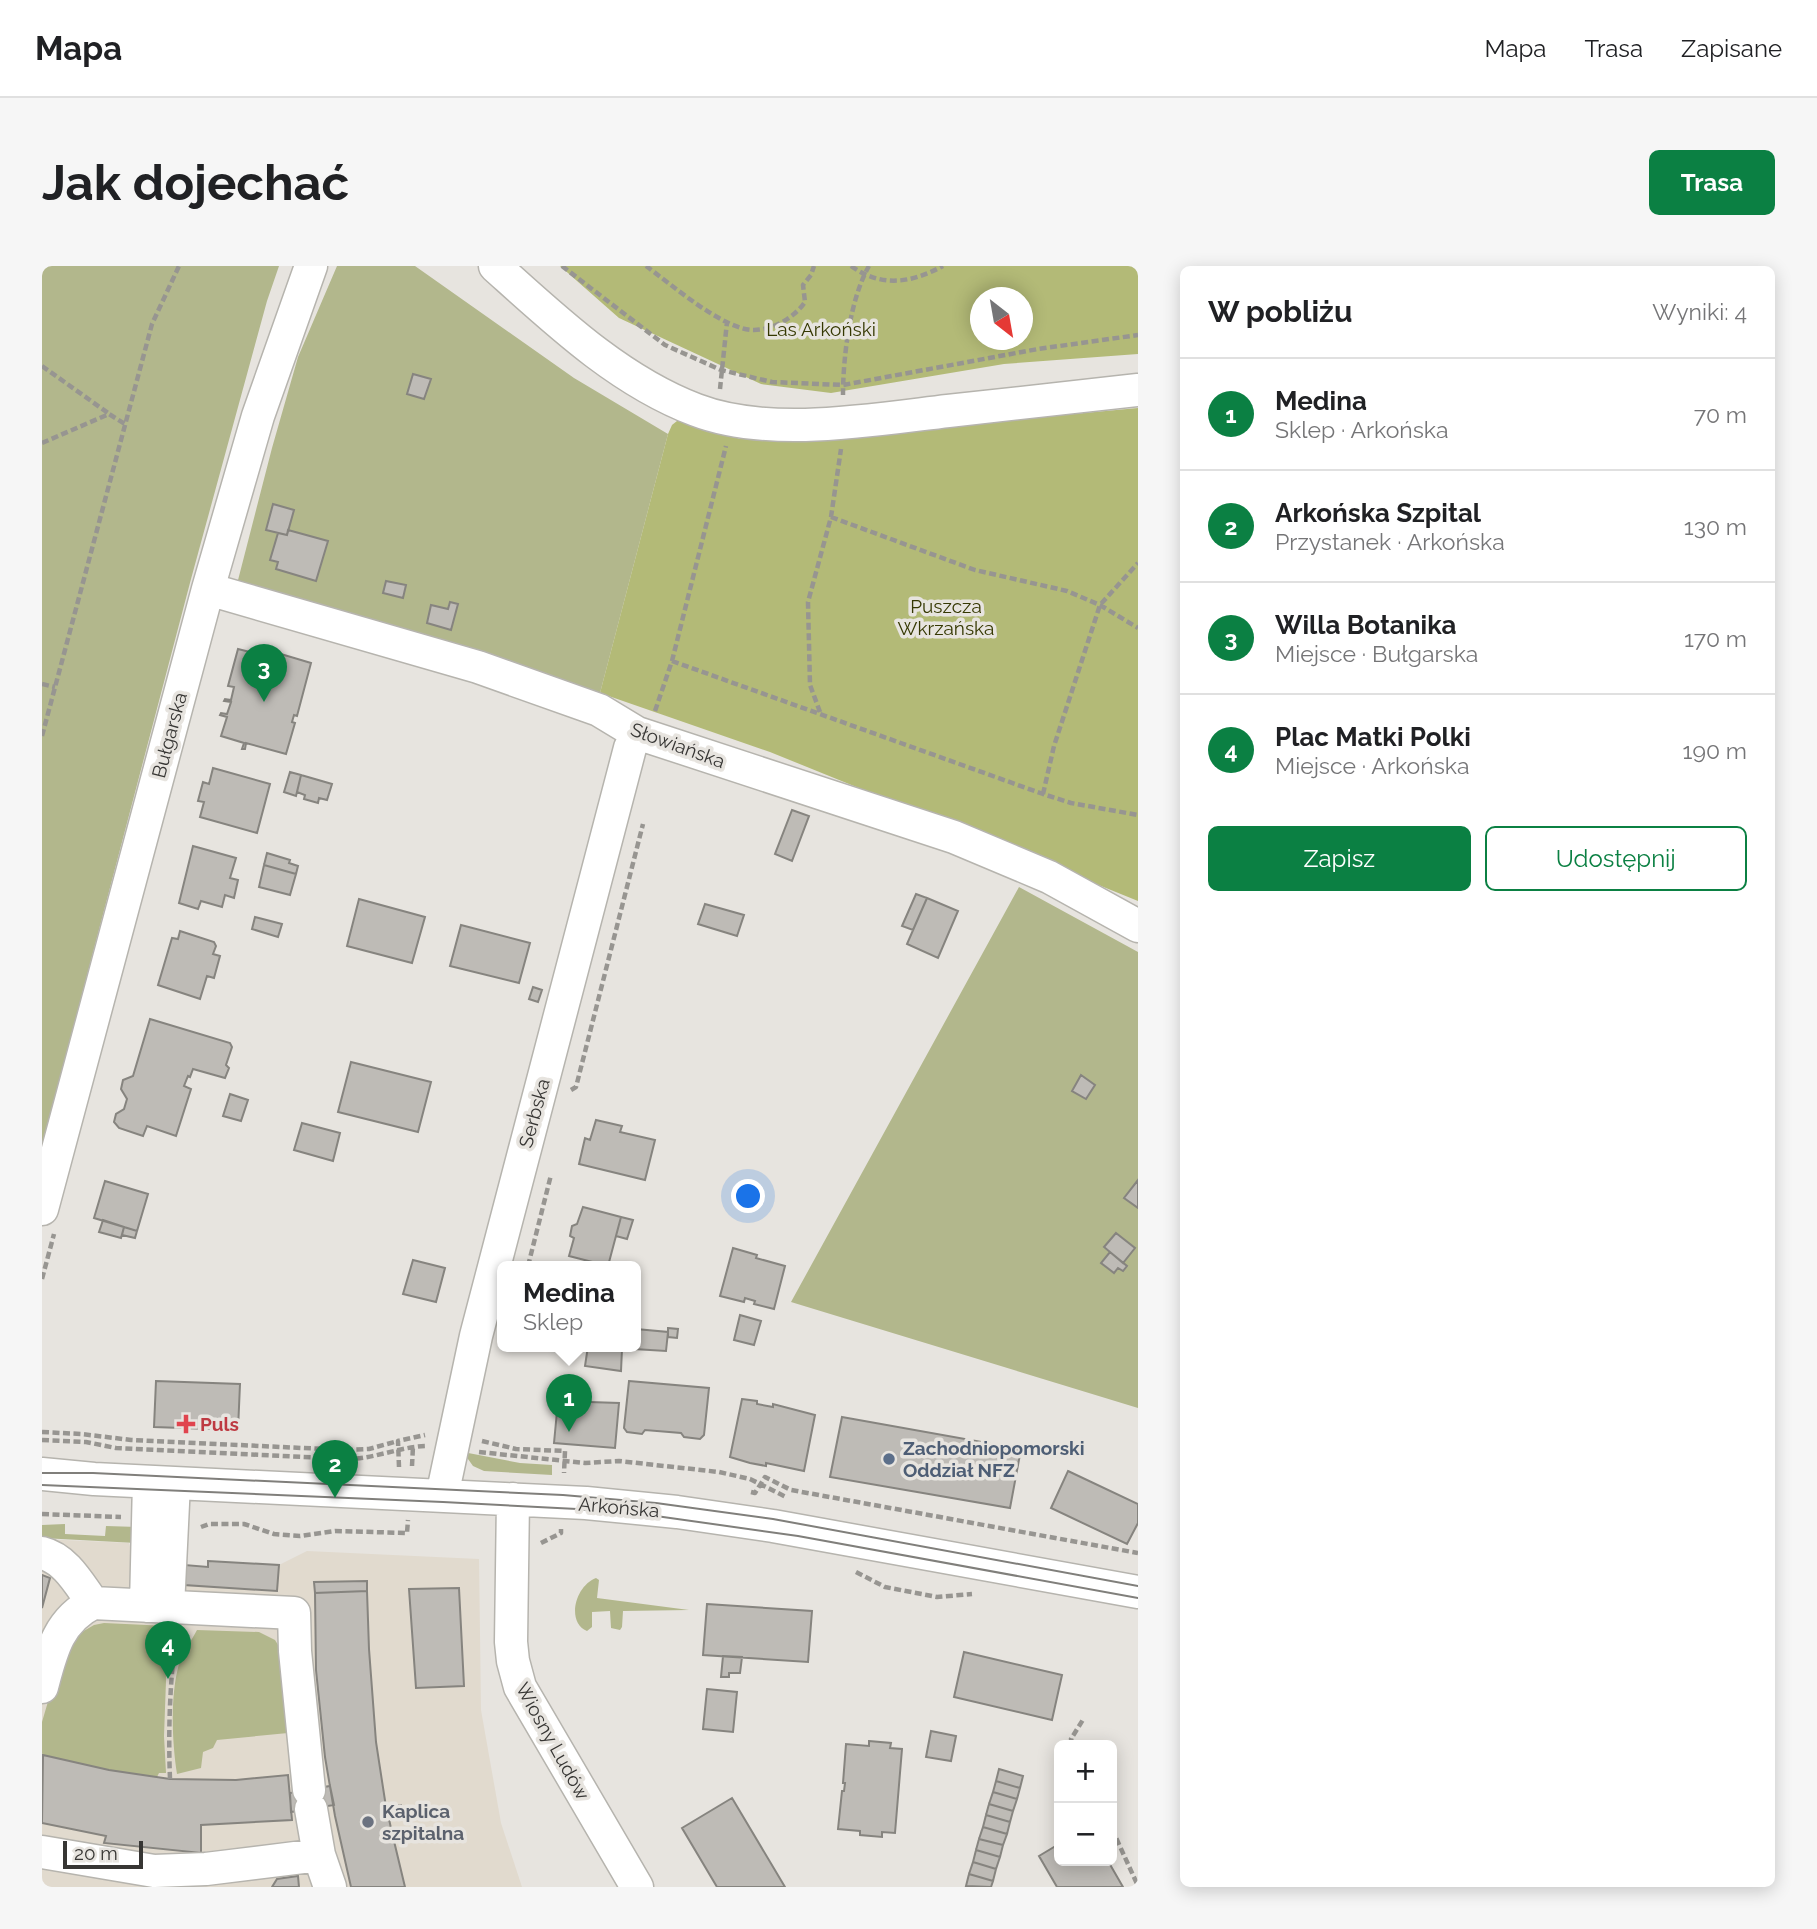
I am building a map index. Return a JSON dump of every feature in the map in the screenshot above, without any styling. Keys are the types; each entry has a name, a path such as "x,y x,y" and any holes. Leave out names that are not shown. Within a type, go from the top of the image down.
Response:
{"street":[{"name":"Bułgarska","path":"42,1209 208,589 258,416 311,266"},
{"path":"495,266 552,317 639,382 680,404 721,418 775,424 844,424 1138,390"},
{"name":"Słowiańska","path":"208,589 478,667 599,710 637,733 954,838 1049,877 1138,926"},
{"name":"Serbska","path":"442,1496 476,1336 630,748 637,733"},
{"name":"Arkońska","path":"46,1483 93,1479 513,1499 633,1508 737,1520 1138,1592"},
{"path":"162,1483 160,1520 164,1607"},
{"name":"Wiosny Ludów","path":"513,1499 511,1642 520,1687 636,1887"},
{"path":"42,1553 53,1556 69,1570 93,1603"},
{"path":"42,1687 58,1634 80,1609 93,1603 294,1613 295,1651 310,1799 319,1855 330,1887"},
{"path":"42,1852 153,1869 206,1869 319,1855"}],"path":[{"path":"42,736 152,324 179,266"},
{"path":"562,266 665,345 721,370 772,382 843,385 1038,349 1138,335"},
{"path":"646,266 727,322 754,330 782,322 800,310 806,302 803,285 814,266"},
{"path":"850,266 864,275 897,283 943,266"},
{"path":"845,366 851,321 869,266"},
{"path":"637,733 653,716 672,661 727,450 721,418 721,370 727,322"},
{"path":"42,366 125,424"},
{"path":"42,443 109,414"},
{"path":"820,712 810,685 808,602 831,517 844,424"},
{"path":"831,517 975,570 1067,591 1100,605 1138,628"},
{"path":"1043,794 1054,746 1100,605 1138,563"},
{"path":"672,661 1043,794 1071,803 1138,815"},
{"path":"42,684 55,687"},
{"path":"42,1432 131,1440 346,1450 369,1449 426,1435"},
{"path":"42,1440 86,1442 125,1448 347,1459 370,1457 413,1446 428,1446"},
{"path":"398,1441 399,1470"},
{"path":"481,1441 516,1449 565,1451 564,1475 575,1474"},
{"path":"411,1471 413,1446"},
{"path":"748,1491 755,1493 765,1477 791,1490 1138,1553"},
{"path":"42,1514 160,1520 197,1529 209,1524 244,1524 274,1534 300,1535 335,1531 407,1533 407,1522"},
{"path":"396,1533 396,1524 407,1522 416,1525"},
{"path":"561,1526 561,1533"},
{"path":"534,1547 561,1533 573,1534"},
{"path":"851,1570 885,1587 937,1597 968,1594 982,1596"},
{"path":"164,1607 170,1687 170,1779"},
{"path":"1070,1740 1084,1718"},
{"path":"1117,1840 1138,1886"}],"shaded area":[{"path":"42,1539 129,1543 135,1562 207,1567 208,1561 279,1565 307,1551 479,1559 481,1710 501,1823 522,1887 42,1887"}],"green space":[{"path":"42,266 279,266 191,579 42,1147"},
{"path":"337,266 415,266 574,378 668,434 600,693 413,635 412,631 237,584 298,357"},
{"name":"Las Arkoński","path":"560,266 1138,266 1138,354 1004,364 831,393 761,384 619,318"},
{"name":"Puszcza Wkrzańska","path":"1138,408 1138,901 770,752 600,693 668,434 672,425 682,417 740,439 887,431"},
{"path":"1019,887 1138,952 1138,1408 791,1302"},
{"path":"463,1452 520,1463 552,1465 552,1475 484,1471 473,1466"},
{"path":"65,1524 65,1534 105,1536 106,1526 138,1527 136,1543 42,1538 42,1525"},
{"path":"596,1578 599,1580 597,1598 689,1610 623,1611 620,1630 611,1628 610,1611 592,1612 592,1627 587,1631 577,1620 576,1604 583,1588"},
{"path":"104,1623 168,1626 164,1736 166,1773 159,1773 157,1777 109,1770 42,1753 42,1722 62,1654 75,1636 94,1625"},
{"path":"197,1630 259,1632 275,1640 283,1653 288,1733 217,1740 213,1748 203,1752 201,1768 177,1774 173,1734 174,1690 179,1664"}],"building":[{"path":"413,374 431,379 424,399 407,394"},
{"path":"273,504 294,510 287,535 266,530"},
{"path":"288,530 328,541 316,581 276,569 278,562 270,560 278,533 287,535"},
{"path":"386,581 406,585 403,598 383,593"},
{"path":"450,602 458,604 451,630 427,623 431,605 448,609"},
{"path":"238,649 266,656 268,650 269,657 280,660 281,654 311,663 297,716 294,715 292,722 295,723 286,754 246,743 245,749 242,749 244,743 221,736 227,717 220,715 227,714 231,702 224,701 231,700 234,687 228,686"},
{"path":"213,768 270,784 257,833 200,817 204,802 198,801 203,782 209,784"},
{"path":"290,772 301,775 296,796 284,792"},
{"path":"301,775 332,784 327,800 319,798 318,803 304,799 305,795 297,792"},
{"path":"792,810 809,816 792,861 775,854"},
{"path":"193,846 236,858 230,878 238,880 234,898 225,895 222,907 201,901 198,909 179,903"},
{"path":"267,853 290,860 289,863 298,866 296,874 264,865"},
{"path":"264,865 296,874 290,895 259,887"},
{"path":"916,894 927,898 913,930 902,926"},
{"path":"927,898 958,911 938,958 907,944"},
{"path":"359,899 425,917 412,963 347,946"},
{"path":"705,904 744,915 737,936 698,924"},
{"path":"255,917 282,924 278,937 252,929"},
{"path":"461,925 530,943 519,983 450,966"},
{"path":"180,931 214,942 216,946 213,954 220,956 214,978 207,976 200,999 158,985 172,938 178,939"},
{"path":"533,987 542,990 538,1002 529,999"},
{"path":"150,1019 230,1043 232,1047 225,1078 193,1069 190,1077 188,1076 184,1086 191,1089 176,1136 147,1126 143,1136 119,1128 114,1122 116,1114 124,1109 127,1099 121,1089 123,1080 133,1076"},
{"path":"351,1062 431,1082 418,1132 338,1112"},
{"path":"1081,1075 1095,1085 1086,1099 1072,1091"},
{"path":"230,1094 248,1100 241,1121 223,1116"},
{"path":"596,1120 622,1126 620,1132 655,1140 645,1180 579,1164 585,1138 590,1140"},
{"path":"302,1123 340,1133 333,1161 294,1150"},
{"path":"1138,1180 1138,1208 1124,1198"},
{"path":"105,1181 148,1194 137,1231 94,1218"},
{"path":"583,1207 621,1217 609,1261 588,1261 569,1256 574,1238 570,1236 572,1226 577,1224"},
{"path":"621,1217 633,1220 627,1239 616,1236"},
{"path":"103,1220 124,1227 121,1238 99,1232"},
{"path":"124,1227 137,1231 135,1238 122,1235"},
{"path":"1116,1233 1135,1248 1123,1263 1104,1247"},
{"path":"733,1248 785,1266 774,1309 754,1304 755,1301 745,1298 744,1302 720,1296"},
{"path":"1110,1252 1127,1266 1123,1271 1118,1268 1114,1273 1101,1263"},
{"path":"413,1260 445,1268 436,1302 403,1294"},
{"path":"740,1315 761,1321 754,1345 734,1340"},
{"path":"668,1328 678,1329 677,1338 668,1337"},
{"path":"641,1329 668,1332 666,1351 641,1349"},
{"path":"587,1352 622,1352 621,1371 585,1366"},
{"path":"156,1381 240,1384 238,1430 154,1427"},
{"path":"629,1381 709,1388 704,1435 700,1439 684,1437 681,1433 645,1430 642,1434 627,1432 624,1428"},
{"path":"742,1399 815,1415 804,1471 766,1463 766,1466 750,1463 730,1457"},
{"path":"558,1401 619,1403 615,1448 554,1443"},
{"path":"842,1417 1021,1449 1010,1508 830,1477"},
{"path":"1068,1471 1138,1504 1138,1523 1127,1544 1051,1508"},
{"path":"208,1561 279,1565 277,1591 184,1585 185,1565 208,1567"},
{"path":"42,1575 50,1578 42,1608"},
{"path":"367,1581 367,1591 315,1593 314,1582"},
{"path":"459,1588 464,1686 416,1688 409,1589"},
{"path":"367,1591 376,1742 386,1807 401,1805 403,1817 389,1819 392,1833 399,1832 401,1840 394,1841 405,1887 351,1887 325,1757 316,1670 315,1593"},
{"path":"707,1604 812,1611 808,1662 703,1655"},
{"path":"964,1652 1062,1675 1052,1720 954,1697"},
{"path":"723,1656 742,1657 740,1673 729,1673 729,1677 721,1677"},
{"path":"707,1689 737,1692 733,1732 703,1729"},
{"path":"931,1731 956,1736 951,1761 926,1757"},
{"path":"869,1741 891,1743 890,1748 902,1749 895,1833 882,1832 882,1837 838,1829 845,1783 846,1744 869,1746"},
{"path":"43,1755 109,1770 170,1779 236,1780 288,1775 292,1820 201,1825 201,1853 104,1843 106,1836 42,1823"},
{"path":"999,1769 1023,1776 1020,1788 996,1781"},
{"path":"996,1781 1020,1788 1017,1799 993,1792"},
{"path":"330,1786 334,1805 291,1812 290,1793"},
{"path":"993,1792 1017,1799 1013,1811 989,1804"},
{"path":"732,1798 785,1887 717,1887 682,1828"},
{"path":"989,1804 1013,1811 1010,1822 986,1815"},
{"path":"986,1815 1010,1822 1007,1834 983,1827"},
{"path":"983,1827 1007,1834 1003,1845 979,1839"},
{"path":"979,1839 1003,1845 1000,1857 976,1850"},
{"path":"1054,1847 1054,1866 1111,1866 1123,1887 1057,1887 1039,1856"},
{"path":"976,1850 1000,1857 996,1869 973,1862"},
{"path":"973,1862 996,1869 993,1881 969,1874"},
{"path":"969,1874 993,1881 991,1887 966,1886"},
{"path":"298,1876 299,1887 272,1887 277,1879"}],"tram line":[{"path":"42,1473 93,1473 563,1495 656,1503 773,1519 1138,1586"},
{"path":"42,1485 443,1502 656,1516 798,1536 1138,1598"}],"place":[{"name":"Willa Botanika","path":"264,702"},
{"name":"Puls","path":"186,1424"},
{"name":"Medina","path":"569,1432"},
{"name":"Zachodniopomorski Oddział NFZ","path":"889,1459"},
{"name":"Arkońska Szpital","path":"335,1498"},
{"name":"Plac Matki Polki","path":"168,1679"},
{"name":"Kaplica szpitalna","path":"368,1822"}]}
